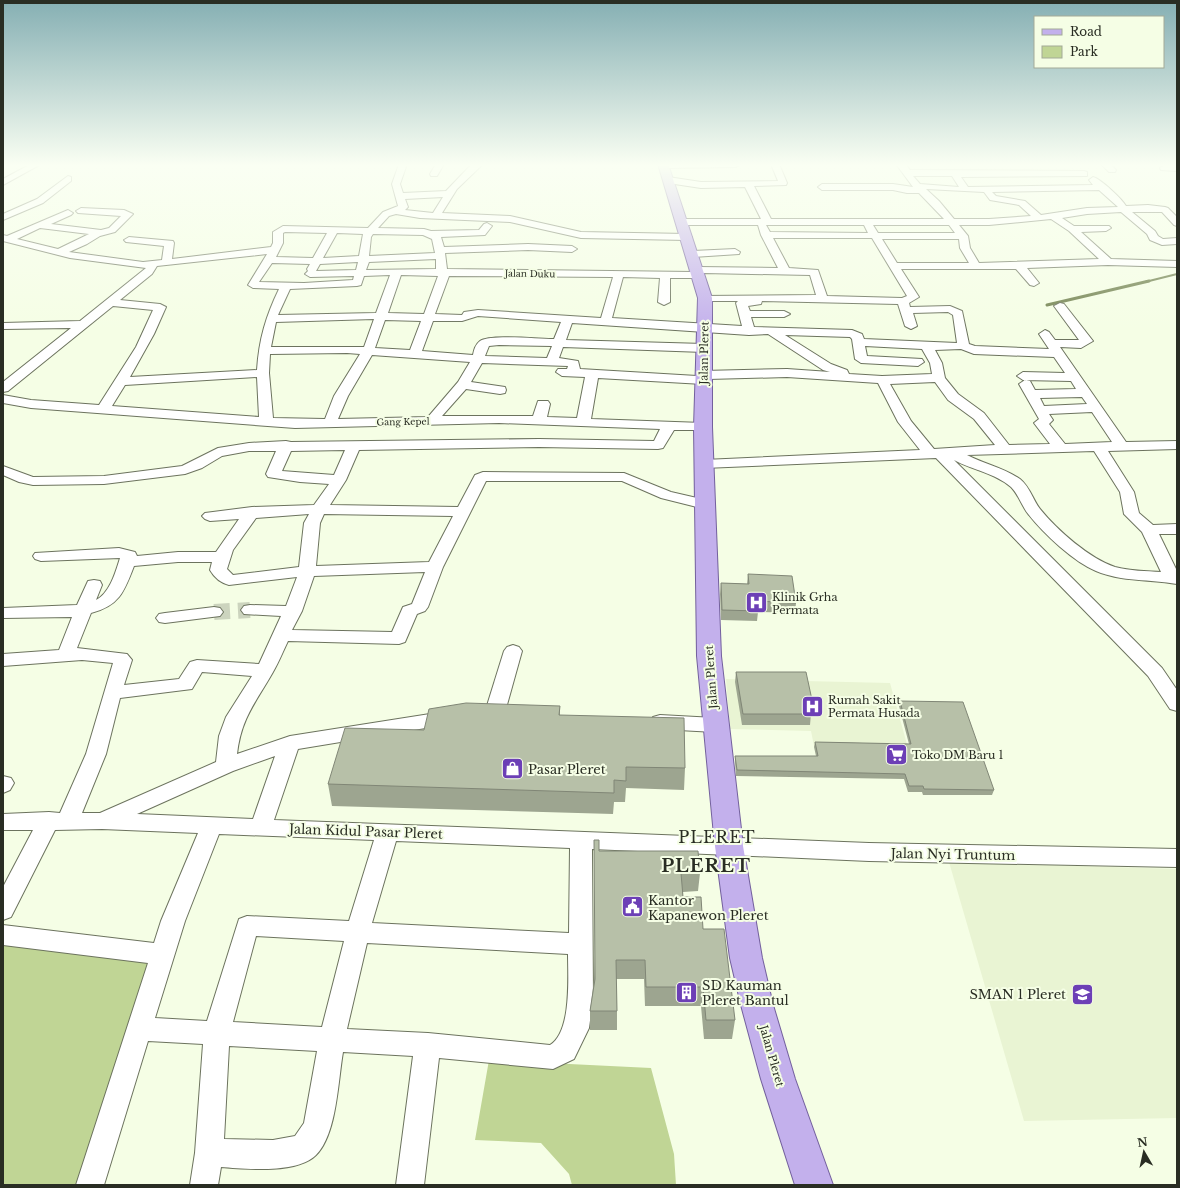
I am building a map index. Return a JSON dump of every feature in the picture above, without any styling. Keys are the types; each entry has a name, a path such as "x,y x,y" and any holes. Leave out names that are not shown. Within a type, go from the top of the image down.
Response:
{"main road":[{"name":"Jalan Pleret","path":"681,219 705,298 702,427 709,656 715,725 729,846 746,958 757,1005 778,1079 814,1185"}],"street":[{"path":"6,239 54,219"},
{"path":"59,252 103,232 114,229 122,219"},
{"path":"381,219 369,231 366,236 364,260 358,281 354,284 304,286 253,285 279,241 278,232 280,230 333,231 369,231 424,232 432,234 482,233 487,226"},
{"path":"512,219 576,235 691,252 783,271 814,272 822,298"},
{"path":"950,219 963,236 965,248 976,266"},
{"path":"691,252 764,222 952,222 1017,219"},
{"path":"1058,219 1072,229 1108,262"},
{"path":"1135,219 1152,233 1153,238 1162,242 1177,241"},
{"path":"1009,220 1021,230"},
{"path":"866,221 913,297 905,306"},
{"path":"521,232 525,222"},
{"path":"764,222 766,235 783,271 790,298"},
{"path":"1158,225 1177,223"},
{"path":"39,226 103,232 150,232"},
{"path":"1072,229 1106,228"},
{"path":"304,286 333,231"},
{"path":"528,247 541,237 556,231"},
{"path":"414,355 429,318 443,272 437,249 436,236 432,234"},
{"path":"569,274 572,250 576,235"},
{"path":"766,235 963,236"},
{"path":"6,239 59,252 136,265 274,250"},
{"path":"129,240 169,243 167,262"},
{"path":"203,257 223,261 317,261 364,260 437,249 528,247 572,250"},
{"path":"364,248 379,248"},
{"path":"691,252 735,252"},
{"name":"Jalan Duku","path":"310,274 361,272 443,272 665,274 691,252"},
{"path":"894,266 976,266 1108,262 1177,264"},
{"path":"3,388 108,302 148,272 154,264"},
{"path":"1053,264 1064,272"},
{"path":"1018,265 1034,283"},
{"path":"330,423 341,396 368,351 397,272"},
{"path":"606,320 619,274"},
{"path":"664,302 665,274"},
{"path":"266,421 263,373 264,352 271,318 286,286"},
{"path":"705,298 822,298 950,309 956,311 959,319 962,346"},
{"path":"749,331 742,304 760,301 761,298"},
{"path":"103,409 121,382 151,328 160,307 108,302"},
{"path":"905,306 911,326"},
{"path":"858,342 927,346 962,346 974,350 1052,343 1081,344 1086,341 1060,306"},
{"path":"271,318 462,318 466,317 468,314 478,313 606,320 704,338"},
{"path":"745,314 784,314"},
{"path":"510,341 521,316"},
{"path":"555,366 559,343 568,319"},
{"path":"3,326 81,324"},
{"path":"431,421 462,385 479,359 481,347 485,343 510,341 559,343 704,338 749,331 852,334 857,337 861,359 915,362 906,350"},
{"path":"772,332 828,367 863,379"},
{"path":"1052,343 1121,445"},
{"path":"927,346 936,363 939,378 953,398 982,419 1005,449"},
{"path":"264,352 347,349 555,366 573,373 592,374 703,378 779,373 882,380 939,378"},
{"path":"121,382 263,373"},
{"path":"583,423 592,374"},
{"path":"1026,384 1075,377"},
{"path":"882,380 905,422 941,453 1147,663 1168,689 1177,704"},
{"path":"1026,384 1086,393"},
{"path":"1026,384 1046,420 1041,423 1060,447"},
{"path":"462,385 500,390"},
{"name":"Gang Kepel","path":"3,399 27,404 295,424 499,419 702,427"},
{"path":"539,421 543,404"},
{"path":"1040,410 1095,408"},
{"path":"3,470 24,479 33,481 104,480 185,470 197,465 213,454 235,448 286,445 533,443 658,445 669,426"},
{"path":"286,445 273,474 300,478 339,480"},
{"path":"226,766 229,736 236,717 265,671 280,635 293,611 308,571 312,523 319,509 339,480 354,445"},
{"path":"704,464 1005,449 1121,445 1177,445"},
{"path":"1098,446 1127,492 1132,514 1149,530 1175,579"},
{"path":"941,453 1006,477 1016,483 1037,516 1087,560 1101,567 1123,572 1175,579"},
{"path":"280,635 399,638 409,611 419,608 435,567 462,512 480,478 485,475 624,477 666,495 705,504"},
{"path":"210,516 252,512 319,509 462,512"},
{"path":"252,512 221,557 218,570 229,580 308,571 435,567"},
{"path":"1149,530 1176,529"},
{"path":"3,613 83,610 105,602 111,597 128,562 129,555 126,553 41,556"},
{"path":"128,562 178,556 221,557"},
{"path":"66,654 94,585"},
{"path":"250,610 293,611"},
{"path":"165,618 214,612"},
{"path":"102,820 226,766 290,743 489,713 513,651"},
{"path":"3,660 66,654 121,658 123,660 112,693 96,754 3,910"},
{"path":"112,693 184,685 197,666 265,671"},
{"path":"644,721 715,725"},
{"path":"260,828 290,743"},
{"name":"Jalan Kidul Pasar Pleret","path":"3,822 102,820 581,842 729,846"},
{"path":"90,1185 173,921 212,825"},
{"path":"209,1153 282,1153 305,1146 314,1135 318,1121 331,1038 357,933 387,833"},
{"path":"138,1029 331,1038 428,1045 553,1058 564,1050 576,1028 580,998 581,842"},
{"name":"Jalan Nyi Truntum","path":"729,846 869,852 1177,858"},
{"path":"204,1185 209,1153 217,1032 247,926 580,944"},
{"path":"3,935 163,954"},
{"path":"410,1185 428,1045"}],"shaded area":[{"name":"Rumah Sakit Permata Husada","path":"726,679 890,683 908,748 814,746 811,731 730,729"},
{"name":"SMAN 1 Pleret","path":"949,862 1177,869 1177,1118 1024,1121"}],"green space":[{"path":"3,944 149,963 77,1185 3,1185"},
{"path":"489,1060 651,1068 674,1154 676,1185 572,1185 569,1174 541,1143 475,1140"}],"building":[{"name":"Klinik Grha Permata","path":"748,574 792,576 796,603 757,601 758,611 722,610 721,583 749,584"},
{"name":"Rumah Sakit Permata Husada","path":"736,672 806,672 812,700 808,700 811,714 743,714"},
{"name":"Toko DM Baru 1","path":"900,701 963,702 994,790 924,789 923,786 909,786 905,774 737,770 735,756 818,756 815,742 911,744"},
{"name":"Pasar Pleret","path":"466,703 560,706 559,715 684,718 685,768 626,767 626,781 614,780 614,793 328,784 345,728 424,730 429,709"},
{"path":"594,840 599,840 599,851 698,851 700,873 681,873 683,897 701,897 703,929 724,929 735,1020 706,1020 703,987 646,987 645,960 616,960 617,1011 590,1011 595,979"}],"waterway":[{"path":"1149,281 1177,274"},
{"path":"1047,305 1149,281"},
{"path":"1145,282 1149,281"}],"tunnel":[{"path":"214,612 250,610"}],"place":[{"name":"Klinik Grha Permata","path":"757,603"},
{"name":"Rumah Sakit Permata Husada","path":"812,706"},
{"name":"Toko DM Baru 1","path":"897,755"},
{"name":"Pasar Pleret","path":"513,769"},
{"name":"Kantor Kapanewon Pleret","path":"633,907"},
{"name":"SD Kauman Pleret Bantul","path":"686,992"},
{"name":"SMAN 1 Pleret","path":"1082,994"}],"district":[{"name":"PLERET","path":"717,837"},
{"name":"PLERET","path":"706,866"}]}
